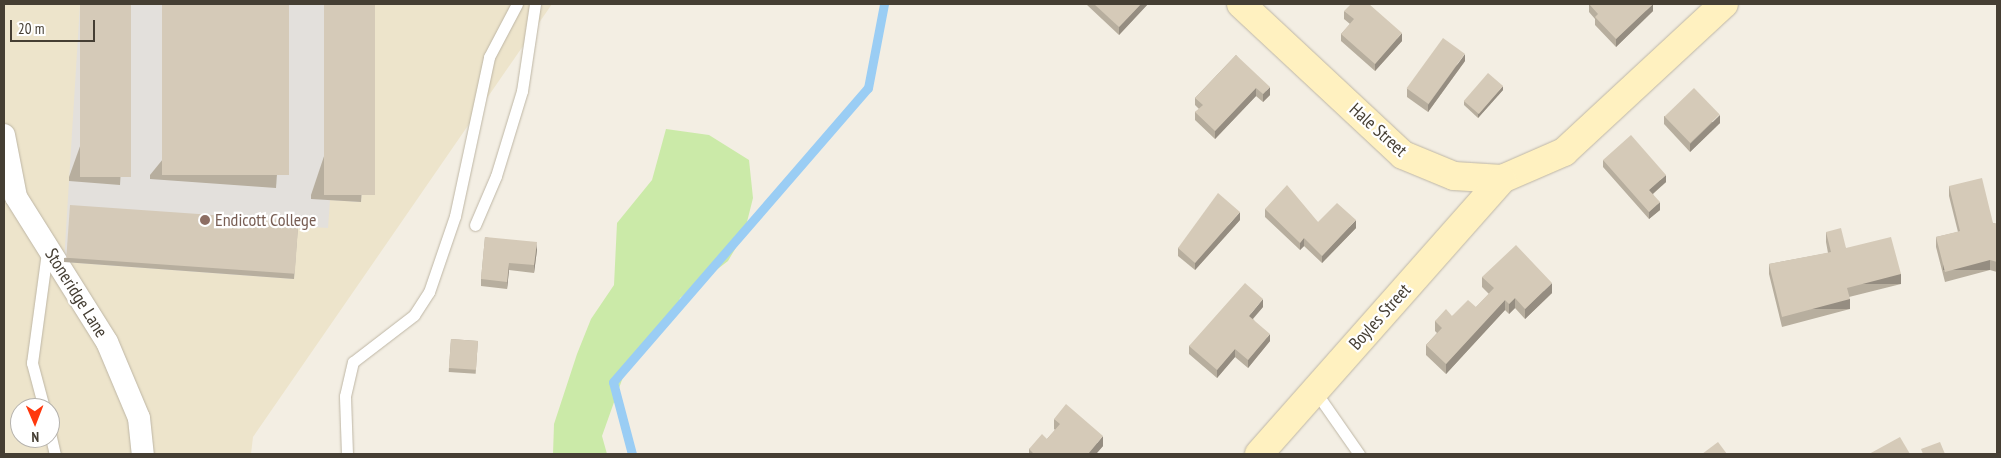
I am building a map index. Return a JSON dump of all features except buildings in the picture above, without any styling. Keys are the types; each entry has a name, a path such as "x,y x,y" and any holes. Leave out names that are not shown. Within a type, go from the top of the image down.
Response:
{"main road":[{"name":"Hale Street","path":"1241,4 1403,155 1454,176 1502,179 1564,152 1724,4"},
{"name":"Boyles Street","path":"1259,454 1314,389 1502,179"}],"street":[{"name":"Stoneridge Lane","path":"4,135 16,197 107,342 139,418 143,454"}],"lane":[{"path":"346,454 345,396 353,362 414,315 429,292 455,216 489,56 517,4"},
{"path":"475,225 518,108 535,4"},
{"path":"41,398 32,363 48,248"},
{"path":"1314,389 1359,454"}],"shaded area":[{"name":"Endicott College","path":"4,4 552,4 253,437 251,454 4,454"},
{"path":"80,4 375,4 361,202 330,200 328,228 298,226 294,279 64,262"}],"green space":[{"path":"666,129 709,135 749,160 753,198 744,234 728,261 680,298 673,319 655,334 623,377 602,436 607,454 553,454 554,424 577,354 591,319 614,285 617,223 652,180"}],"waterway":[{"path":"632,454 613,382 868,88 884,4"}],"place":[{"name":"Endicott College","path":"205,220"}]}
